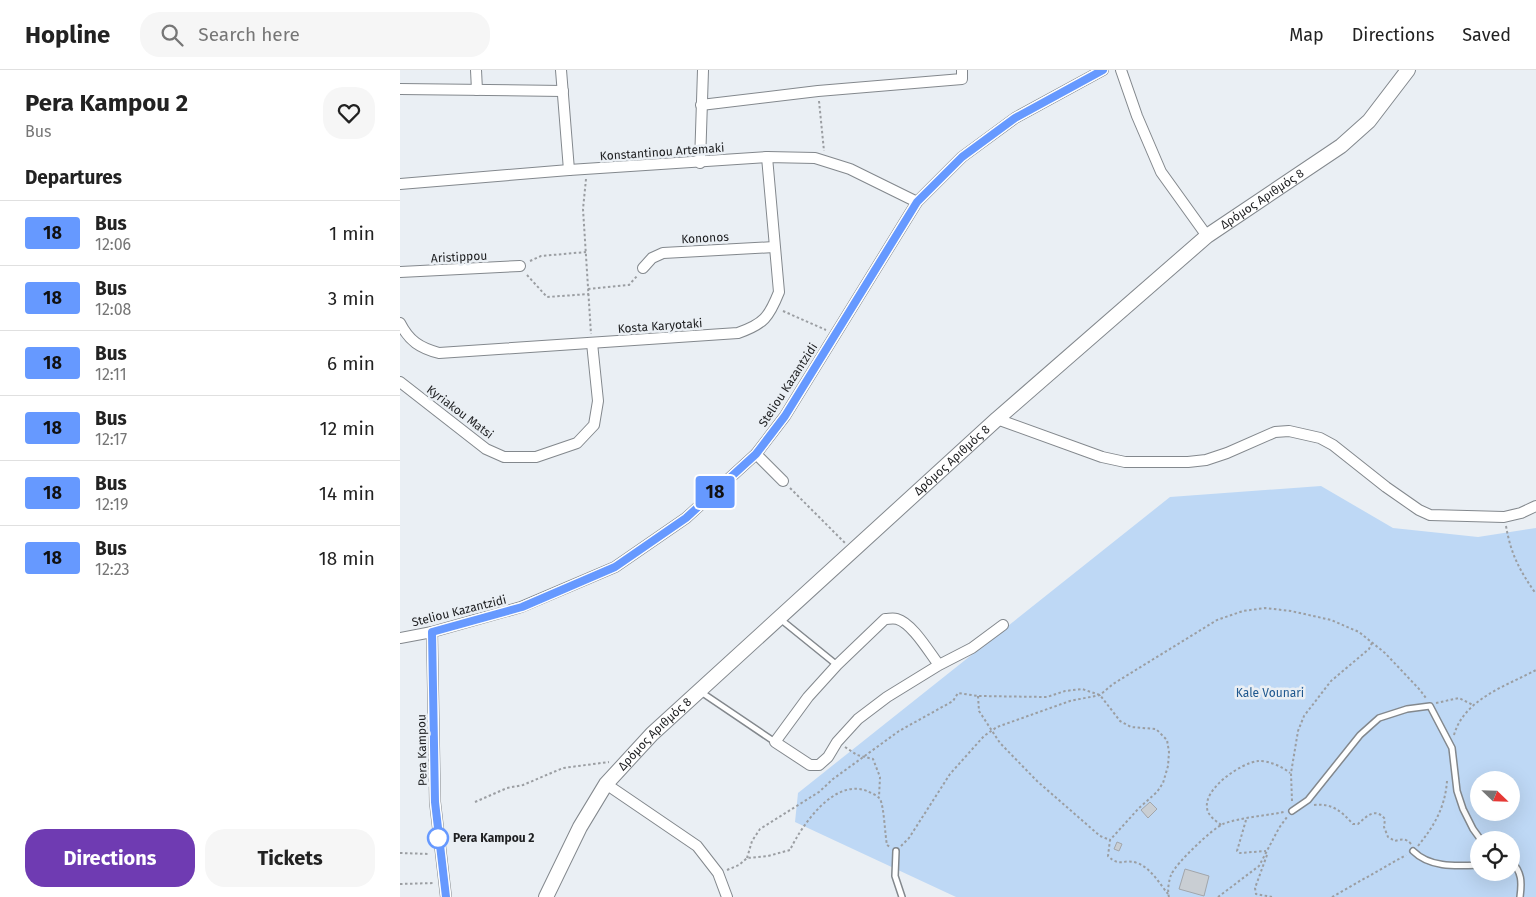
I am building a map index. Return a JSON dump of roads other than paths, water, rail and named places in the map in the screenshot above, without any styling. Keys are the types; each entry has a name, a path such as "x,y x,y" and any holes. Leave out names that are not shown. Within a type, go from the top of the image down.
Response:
{"street":[{"path":"476,70 477,90"},
{"path":"561,70 569,170"},
{"path":"700,163 701,104 704,70"},
{"path":"701,104 818,91 962,79 962,70"},
{"name":"Steliou Kazantzidi","path":"400,638 432,632 522,607 615,567 686,518 756,454 785,416 917,202 962,157 1015,118 1103,70"},
{"path":"1121,70 1137,116 1161,172 1207,236"},
{"name":"Δρόμος Αριθμός 8","path":"546,897 580,827 606,784 652,734 997,419 1207,236 1341,146 1369,120 1408,70"},
{"path":"400,90 563,91"},
{"name":"Konstantinou Artemaki","path":"400,184 569,170 700,163 767,157 814,158 850,169 917,202"},
{"name":"Kosta Karyotaki","path":"400,323 411,340 423,349 439,353 738,333 756,326 771,311 779,292 767,157"},
{"name":"Kononos","path":"643,268 652,258 663,253 774,247"},
{"name":"Aristippou","path":"400,272 520,266"},
{"name":"Kyriakou Matsi","path":"400,382 486,449 504,457 536,457 577,443 594,425 598,400 592,343"},
{"path":"997,419 1102,457 1125,462 1188,462 1206,460 1275,432 1289,430 1306,434 1333,445 1386,487 1419,510 1430,515 1504,517 1521,513 1536,506"},
{"path":"756,454 783,481"},
{"path":"939,665 903,621 895,618 885,619 837,665 808,697 775,742 810,764 819,765 828,757 837,742 858,719 880,702 939,665 972,648 1003,625"},
{"name":"Pera Kampou","path":"432,632 435,802 446,897"},
{"path":"606,784 697,846 718,873 727,897"}],"lane":[{"path":"779,618 837,665"},
{"path":"699,691 775,742"},
{"path":"1292,811 1308,800 1360,735 1379,718 1408,708 1430,706 1452,748 1457,791 1463,809 1474,831"},
{"path":"1414,851 1421,858 1433,863 1470,865"},
{"path":"896,852 895,876 902,897"},
{"path":"1520,874 1522,885 1520,897"}],"place":[{"name":"Pera Kampou 2","path":"438,838"}],"park label":[{"name":"Kale Vounari","path":"1270,693"}]}
